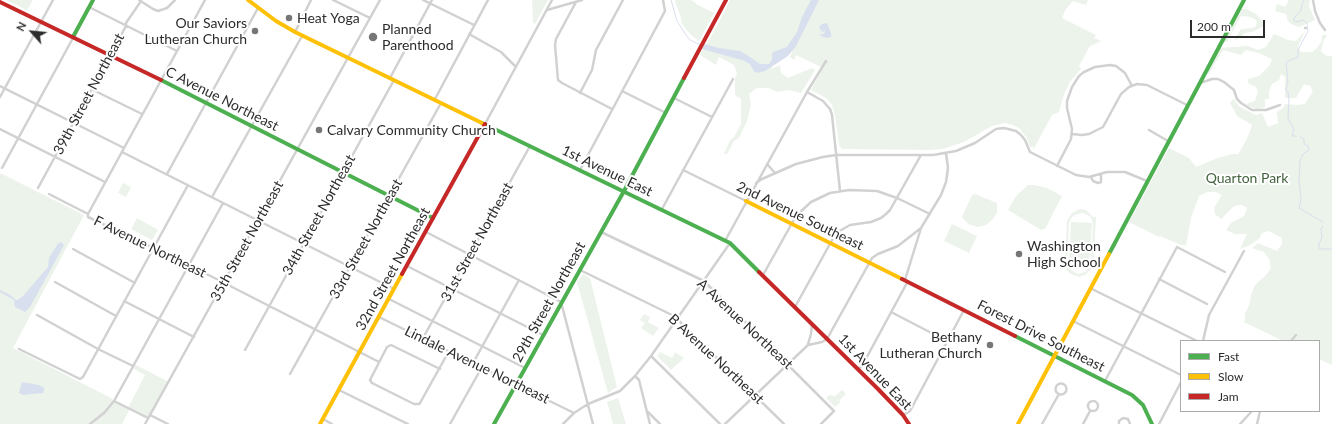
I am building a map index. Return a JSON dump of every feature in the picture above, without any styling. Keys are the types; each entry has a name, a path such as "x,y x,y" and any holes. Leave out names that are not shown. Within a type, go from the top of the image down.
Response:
{"main road":[{"path":"73,37 93,0"},
{"name":"1st Avenue East","path":"248,0 276,21 295,32 730,243 858,369 903,415 909,424"},
{"name":"29th Street Northeast","path":"494,424 624,191 726,0"},
{"path":"1019,424 1072,320 1244,0"},
{"name":"C Avenue Northeast","path":"0,3 110,55 434,218"},
{"name":"32nd Street Northeast","path":"320,424 485,124"},
{"name":"2nd Avenue Southeast","path":"746,202 906,281"},
{"name":"Forest Drive Southeast","path":"906,281 1105,381 1139,400 1147,412 1152,424"}],"street":[{"path":"0,98 53,0"},
{"path":"140,1 153,9 162,10 167,8 175,0"},
{"path":"88,214 205,0"},
{"path":"295,32 311,0"},
{"path":"332,0 370,18"},
{"name":"35th Street Northeast","path":"145,424 380,0"},
{"path":"423,0 474,25"},
{"name":"34th Street Northeast","path":"245,350 343,173 432,0"},
{"path":"435,99 488,0"},
{"path":"485,124 552,0"},
{"path":"547,10 582,0"},
{"path":"580,93 592,70 596,50 623,0"},
{"path":"580,170 665,11 663,0"},
{"path":"1313,0 1315,11 1325,30"},
{"name":"39th Street Northeast","path":"38,188 126,26 126,22 140,1"},
{"path":"576,2 556,39 555,51 558,80 612,110"},
{"path":"89,7 177,51"},
{"path":"167,174 258,8"},
{"path":"469,34 501,52 516,67"},
{"path":"212,197 302,35"},
{"path":"2,168 73,37"},
{"path":"725,241 807,92 826,61"},
{"path":"1058,166 1072,134 1067,101 1072,87 1084,72 1100,66 1116,66 1125,73 1132,86"},
{"path":"1199,83 1212,78 1224,82 1234,90 1237,99 1241,104 1252,110 1266,110 1280,105"},
{"path":"661,210 733,79"},
{"path":"1072,134 1089,134 1102,127 1121,94 1132,86 1142,84 1148,85 1187,105"},
{"path":"0,86 124,148"},
{"path":"91,89 142,114"},
{"path":"622,91 666,113"},
{"path":"807,92 823,101 830,109 840,191"},
{"path":"674,98 712,117"},
{"name":"33rd Street Northeast","path":"290,374 441,103"},
{"path":"0,129 105,182"},
{"path":"756,183 775,173 805,161 836,155 921,155 956,151 975,143 996,129 1010,129 1021,135 1030,152 1076,175 1091,177 1111,172 1125,172 1147,181"},
{"path":"1149,130 1168,141"},
{"name":"31st Street Northeast","path":"423,338 530,146"},
{"path":"122,152 395,289"},
{"path":"858,369 863,364 906,281 921,228 930,214 946,182 948,168 946,153"},
{"path":"795,307 836,233 855,223 871,222 881,218 890,210 921,155"},
{"path":"767,164 775,173"},
{"name":"2nd Avenue Southeast","path":"683,170 746,202"},
{"path":"1091,177 1093,181 1098,183 1101,182 1101,174"},
{"path":"19,349 80,379 83,377 188,185"},
{"path":"763,275 796,216 811,202 830,193 840,191 877,190 930,214"},
{"name":"F Avenue Northeast","path":"49,194 88,214 88,217 189,265 379,362"},
{"path":"90,424 102,415 114,401 224,203"},
{"path":"808,345 822,342 827,339 872,258 898,246 921,228"},
{"path":"426,232 562,303 593,424"},
{"name":"A Avenue Northeast","path":"601,232 704,281 834,411 821,424"},
{"path":"563,424 574,413 588,404 618,393 635,376 652,356 730,243"},
{"path":"1105,381 1177,247 1224,272"},
{"path":"74,249 135,283"},
{"path":"1203,340 1209,315 1244,251"},
{"path":"408,266 544,335"},
{"name":"B Avenue Northeast","path":"580,270 674,316 784,424"},
{"path":"1160,279 1207,304"},
{"path":"473,363 519,280"},
{"path":"55,282 116,316"},
{"path":"1090,288 1195,340"},
{"path":"389,299 526,368"},
{"path":"124,301 194,337"},
{"path":"903,415 910,411 964,310"},
{"path":"891,312 947,341"},
{"path":"37,315 98,349 133,366"},
{"name":"Lindale Avenue Northeast","path":"379,317 574,413"},
{"path":"1072,320 1180,375"},
{"path":"725,424 808,345 812,334 812,323"},
{"path":"1292,340 1296,335"},
{"path":"440,368 391,345 387,347 370,380 372,383 414,404 419,404 440,368 449,351"},
{"path":"652,356 720,424"},
{"path":"450,424 482,367"},
{"path":"635,376 639,380 650,424"},
{"path":"1060,384 1065,385 1067,389 1066,393 1062,395 1059,394 1056,390 1057,386 1060,384"},
{"path":"1159,424 1180,384"},
{"path":"339,390 407,424"},
{"path":"1042,424 1059,394"},
{"path":"114,401 168,424"},
{"path":"1083,424 1090,411 1088,406 1089,402 1093,401 1097,403 1097,409 1094,412 1090,411"},
{"path":"647,411 660,424"},
{"path":"1240,424 1251,412"},
{"path":"1257,424 1260,412"},
{"path":"1119,424 1119,421 1123,418 1128,419 1130,424"},
{"path":"323,419 332,424"},
{"path":"1148,424 1150,419"}],"green space":[{"path":"6,0 33,0 27,10"},
{"path":"532,0 548,0 535,24 533,22"},
{"path":"691,0 714,13 699,41 690,34 682,24 675,1"},
{"path":"730,0 1088,0 1086,5 1073,1 1066,9 1062,18 1096,35 1094,38 1101,41 1090,46 1079,66 1081,69 1070,82 1064,94 1059,112 1052,115 1033,150 1033,147 1030,147 1027,138 1021,131 1022,130 1005,123 992,126 964,142 943,149 842,149 839,145 835,115 832,105 826,98 811,90 823,68 796,55 794,60 790,57 792,52 783,48 771,69 780,65 781,73 788,78 812,68 815,70 801,93 789,90 777,92 769,88 757,88 749,94 751,105 747,121 739,138 734,141 727,154 724,154 730,140 734,137 741,124 741,99 735,95 735,79 737,73 734,65 719,57 716,65 700,55"},
{"path":"1289,0 1310,0 1309,6 1315,20 1299,27 1288,21 1286,14 1275,11 1277,4 1285,7"},
{"path":"1242,9 1247,9 1256,14 1266,25 1252,32 1245,33 1238,39 1234,40 1241,29 1253,28 1256,26 1257,21 1251,17 1241,16 1227,42 1222,43"},
{"name":"Quarton Park","path":"1305,31 1298,46 1301,52 1312,52 1322,41 1322,35 1327,35 1323,42 1321,52 1327,56 1332,56 1332,365 1320,359 1320,340 1281,340 1244,322 1245,314 1255,285 1271,268 1269,259 1264,252 1252,248 1258,243 1277,251 1282,244 1282,238 1269,231 1262,233 1259,239 1240,249 1247,234 1235,234 1226,230 1231,223 1244,216 1247,208 1242,205 1234,206 1221,219 1215,214 1214,208 1222,195 1216,192 1207,192 1199,196 1191,218 1186,245 1181,245 1160,236 1159,237 1129,222 1169,148 1189,158 1196,167 1218,158 1238,154 1247,139 1252,125 1237,116 1230,103 1233,99 1240,107 1256,115 1262,113 1268,127 1278,123 1277,112 1284,107 1285,104 1305,104 1313,91 1310,86 1304,84 1296,98 1285,98 1285,77 1281,74 1279,80 1272,84 1269,91 1269,99 1265,99 1265,107 1258,109 1250,107 1246,104 1255,101 1258,92 1256,87 1248,83 1248,79 1259,76 1270,65 1272,59 1259,53 1246,50 1241,55 1223,50 1208,75 1208,71 1219,48 1248,46 1258,50 1266,47 1274,34 1288,40 1296,41"},
{"path":"0,173 84,215 13,348 128,408 145,375 132,368 134,364 169,382 148,418 130,409 122,424 0,424"},
{"path":"123,183 131,187 126,197 118,193"},
{"path":"1028,185 1047,188 1062,196 1045,229 1041,230 1008,210 1016,196"},
{"path":"975,194 997,203 997,213 992,220 986,225 977,227 968,224 962,217 972,195"},
{"path":"1080,209 1086,210 1093,217 1096,217 1093,267 1085,275 1079,277 1069,273 1066,268 1065,261 1067,221 1072,213","holes":["1083,213 1091,217 1093,223 1091,264 1085,272 1078,274 1071,270 1067,264 1069,224 1074,215"]},
{"path":"137,218 158,230 152,240 131,229"},
{"path":"1071,222 1092,223 1089,264 1069,263"},
{"path":"952,224 977,236 969,253 944,241"},
{"path":"583,274 590,278 617,387 608,393 577,282"},
{"path":"644,314 650,317 648,322 659,328 653,336 641,328 645,323 640,320"},
{"path":"660,352 672,358 675,352 684,358 671,370 657,356"},
{"path":"842,390 846,394 839,401 841,402 835,407 826,398 829,395 835,396"},
{"path":"618,398 626,424 613,424 607,402"}],"water":[{"path":"811,0 819,0 796,46 788,56 765,71 757,73 750,64 742,60 702,49 705,44 740,51 760,64 769,64 772,60 773,52 787,47 797,32 802,17"},
{"path":"827,23 831,37 827,38 819,34 824,34 825,31 822,32 819,27 822,24"},
{"path":"61,242 64,245 30,307 25,312 15,307 14,300 0,292 0,290 18,300 48,267 49,258 57,245"},
{"path":"22,382 39,385 44,388 44,391 43,393 23,395 19,393"}],"waterway":[{"path":"671,0 677,21 686,35 690,40 705,47"},
{"path":"1297,136 1292,136 1294,129 1288,119 1289,100 1288,92 1286,90 1288,81 1286,63 1298,57 1298,50 1308,31 1307,23 1303,20 1297,22 1294,21 1294,18 1301,11 1304,0"},
{"path":"1300,137 1304,139 1304,144 1308,146 1309,150 1303,154 1300,161 1299,181 1301,199 1299,208 1323,222"},
{"path":"1323,226 1321,229 1322,237 1319,244 1319,249 1332,249"}],"traffic: fast":[{"path":"73,37 93,0"},
{"path":"1109,254 1244,0"},
{"path":"494,424 624,191 684,78"},
{"path":"161,80 433,218"},
{"path":"482,123 730,243 759,272"},
{"path":"1015,336 1132,395 1143,405 1152,424"}],"traffic: slow":[{"path":"248,0 276,21 295,32 482,123"},
{"path":"746,201 902,279"},
{"path":"1018,424 1109,254"},
{"path":"320,424 402,274"}],"traffic: jam":[{"path":"684,78 726,0"},
{"path":"0,2 161,80"},
{"path":"402,274 485,124"},
{"path":"759,272 878,389 903,415 909,424"},
{"path":"902,279 1015,336"}],"place":[{"name":"Heat Yoga","path":"289,18"},
{"name":"Our Saviors Lutheran Church","path":"255,31"},
{"name":"Planned Parenthood","path":"373,37"},
{"name":"Calvary Community Church","path":"319,130"},
{"name":"Washington High School","path":"1019,254"},
{"name":"Bethany Lutheran Church","path":"990,345"}]}
